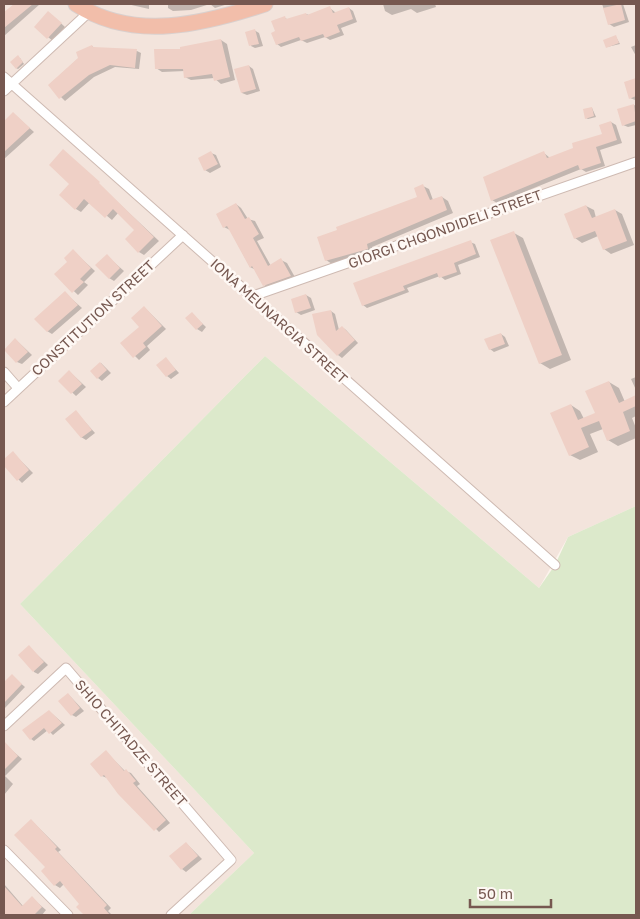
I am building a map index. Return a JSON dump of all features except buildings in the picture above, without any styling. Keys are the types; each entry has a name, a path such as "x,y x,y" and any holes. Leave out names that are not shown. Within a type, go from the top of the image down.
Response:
{"highway":[{"path":"76,4 89,12 138,26 164,27 194,24 244,7 265,4"}],"street":[{"path":"4,91 89,12"},
{"name":"IONA MEUNARGIA STREET","path":"4,77 253,296 365,399 555,565"},
{"name":"GIORGI CHQONDIDELI STREET","path":"253,296 636,162"},
{"name":"CONSTITUTION STREET","path":"4,402 183,235"},
{"path":"4,372 18,388"},
{"name":"SHIO CHITADZE STREET","path":"4,726 66,668 231,860 171,915"},
{"path":"4,850 68,915"}],"shaded area":[{"path":"4,4 636,4 636,506 568,537 539,588 265,356 20,604 254,853 189,915 4,915"}],"green space":[{"path":"265,356 539,588 555,565 568,537 636,506 636,915 189,915 254,853 20,604"}]}
